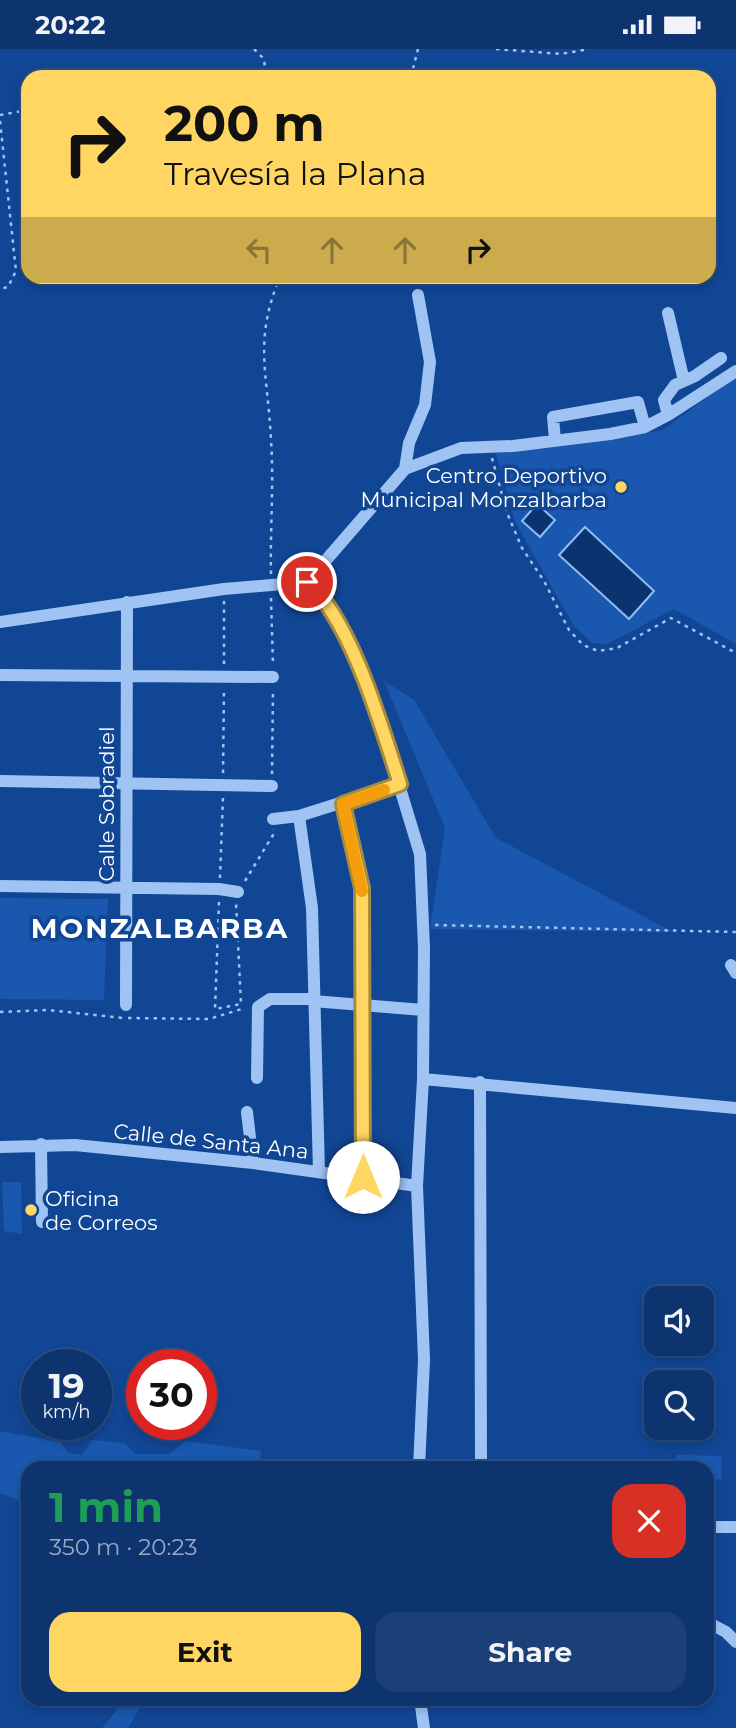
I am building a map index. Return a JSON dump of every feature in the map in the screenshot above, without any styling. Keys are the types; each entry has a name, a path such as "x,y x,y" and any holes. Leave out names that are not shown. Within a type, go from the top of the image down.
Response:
{"street":[{"path":"405,469 409,443 425,405 430,362 418,295"},
{"path":"668,313 684,381"},
{"path":"668,415 664,400 669,391 721,358"},
{"path":"307,582 405,469 461,448 555,441 645,427 736,371"},
{"path":"555,441 553,417 638,403 645,427"},
{"path":"0,622 224,589 307,582 322,595 341,629 376,709 420,854 423,1079 417,1186 424,1360 419,1461"},
{"name":"Calle Sobradiel","path":"126,1005 127,602"},
{"path":"0,675 273,677"},
{"path":"0,781 272,786"},
{"path":"273,819 299,816 343,804 400,784"},
{"path":"343,804 362,888 363,1177"},
{"path":"299,816 312,908 319,1172"},
{"path":"0,886 219,889 238,892"},
{"path":"257,1078 258,1007 271,999 423,1010"},
{"path":"423,1079 480,1082 736,1108"},
{"path":"480,1082 481,1461"},
{"path":"247,1112 253,1163"},
{"path":"41,1145 42,1222"},
{"name":"Calle de Santa Ana","path":"0,1147 41,1145 253,1163 417,1186"},
{"path":"714,1527 736,1527"},
{"path":"714,1626 726,1632 736,1643"},
{"path":"421,1706 424,1728"}],"path":[{"path":"254,49 264,59 265,70"},
{"path":"413,70 418,49"},
{"path":"496,49 561,54 589,49"},
{"path":"0,115 21,111"},
{"path":"0,121 16,271 8,287 0,289"},
{"path":"272,786 271,442 262,369 267,309 277,284"},
{"path":"488,447 507,513 522,548 544,581 569,630 583,645 598,651 617,649 671,618 736,653"},
{"path":"224,589 223,786 215,1009 241,1004 238,892 273,835 273,819"},
{"path":"423,927 443,923 736,932"},
{"path":"0,1012 48,1010 187,1020 209,1019 240,1009"}],"shaded area":[{"name":"Centro Deportivo Municipal Monzalbarba","path":"736,376 736,644 674,609 607,644 592,643 574,626 515,522 496,453 566,446 663,430"},
{"path":"537,504 555,520 540,537 522,521"},
{"path":"585,527 654,591 629,619 559,555"},
{"path":"384,681 414,700 496,838 673,932 430,929 445,828"},
{"path":"0,898 108,899 104,1000 0,999"},
{"path":"2,1182 21,1182 22,1234 4,1231"},
{"path":"0,1431 21,1435 21,1440 60,1442 69,1453 82,1455 92,1440 124,1443 136,1454 169,1454 186,1441 261,1451 260,1461 21,1461 21,1501 0,1493"},
{"path":"676,1455 721,1456 722,1479 714,1479 714,1461 676,1461"},
{"path":"117,1706 141,1706 128,1728 102,1728"}],"slow traffic":[{"path":"362,891 343,804 384,790"}],"place":[{"name":"Centro Deportivo Municipal Monzalbarba","path":"621,487"},
{"name":"Oficina de Correos","path":"31,1210"}],"district":[{"name":"MONZALBARBA","path":"160,928"}],"route":[{"path":"307,582 322,595 341,629 376,709 400,784 343,804 362,888 363,1177"}]}
